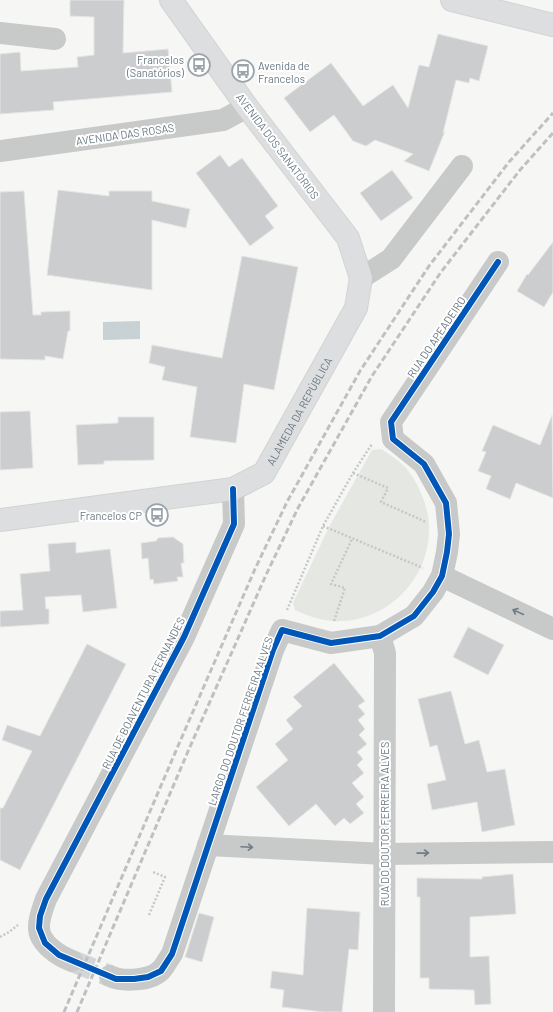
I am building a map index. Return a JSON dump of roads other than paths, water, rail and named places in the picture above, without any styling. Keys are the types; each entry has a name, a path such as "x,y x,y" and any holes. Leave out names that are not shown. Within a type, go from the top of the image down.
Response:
{"main road":[{"name":"AVENIDA DOS SANATÓRIOS","path":"171,0 247,107 348,238 361,278"},
{"path":"452,0 553,25"},
{"name":"ALAMEDA DA REPÚBLICA","path":"0,520 233,489 264,472 356,308 361,278"}],"street":[{"path":"0,33 55,39"},
{"name":"AVENIDA DAS ROSAS","path":"0,151 223,120 247,107"},
{"path":"361,278 391,259 462,166"},
{"name":"RUA DO APEADEIRO","path":"390,422 498,262"},
{"name":"LARGO DO DOUTOR FERREIRA ALVES","path":"208,845 273,650 282,630 331,643 380,636 414,616 434,592 442,576 449,534 446,503 424,464 393,439 390,422"},
{"name":"RUA DE BOAVENTURA FERNANDES","path":"72,961 59,955 45,943 39,928 40,916 46,899 184,637 234,524 233,489"},
{"path":"442,576 553,629"},
{"name":"RUA DO DOUTOR FERREIRA ALVES","path":"380,636 385,653 384,1012"},
{"path":"110,976 116,979 134,979 148,977 161,971 172,954 208,845 384,854 553,852"}],"tunnel":[{"path":"72,961 110,976"}],"railway":[{"path":"64,1012 255,569 287,502 360,371 429,266 509,162 553,113"},
{"path":"77,1012 189,749 266,575 298,508 372,376 441,272 520,170 553,133"}],"place":[{"name":"Francelos (Sanatórios)","path":"199,65"},
{"name":"Avenida de Francelos","path":"243,71"},
{"name":"Francelos CP","path":"157,515"}]}
